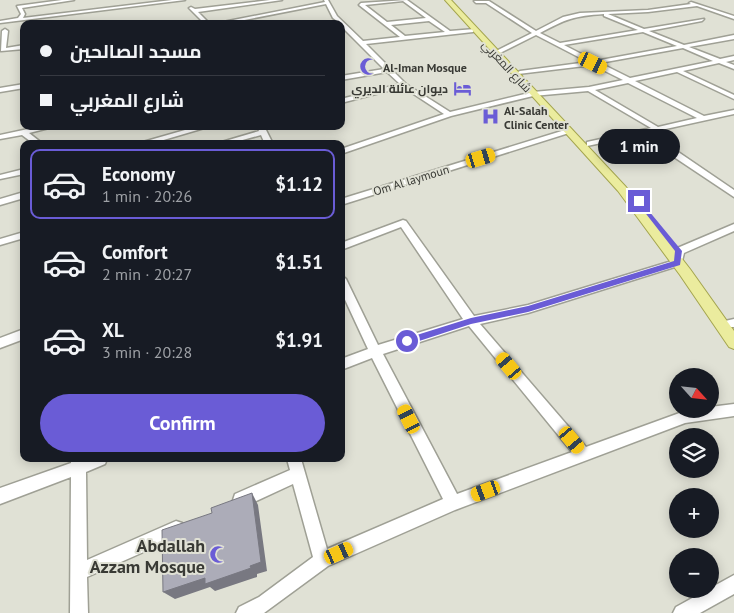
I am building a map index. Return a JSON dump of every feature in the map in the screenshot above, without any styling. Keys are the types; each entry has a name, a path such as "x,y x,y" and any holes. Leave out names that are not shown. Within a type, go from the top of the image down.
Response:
{"main road":[{"name":"شارع المغربي","path":"448,0 473,30 622,189 734,343"},
{"name":"شارع المغربي","path":"452,0 498,52 520,73 535,94 590,144 629,188 679,251 733,326"}],"street":[{"path":"20,20 23,14 18,7 72,0"},
{"path":"0,22 183,0 204,20"},
{"path":"194,11 280,0"},
{"path":"404,38 361,4 404,0 448,32"},
{"path":"681,0 734,18"},
{"path":"234,20 326,1 338,20"},
{"path":"476,2 487,2 558,45 702,118"},
{"path":"498,52 572,16 668,10 698,5"},
{"path":"558,45 641,29 702,20 668,10"},
{"path":"721,14 734,10"},
{"path":"602,13 734,67"},
{"path":"386,24 430,18"},
{"path":"345,26 404,85 449,114"},
{"path":"363,43 473,30"},
{"path":"0,59 5,31"},
{"path":"520,73 593,63 734,37"},
{"path":"2,50 20,48"},
{"path":"345,151 449,114 535,94 589,89 734,58"},
{"path":"345,77 388,70"},
{"path":"677,70 734,97"},
{"path":"345,100 404,85"},
{"path":"0,90 20,87"},
{"path":"589,89 657,129"},
{"path":"590,144 734,112"},
{"path":"0,137 33,130"},
{"path":"155,140 193,130"},
{"path":"230,140 259,130"},
{"path":"23,132 34,140"},
{"name":"Om Al laymoun","path":"345,201 568,132"},
{"path":"647,132 678,156 734,194"},
{"path":"0,177 20,172"},
{"path":"0,202 20,196"},
{"path":"345,245 403,223 471,321 584,455"},
{"path":"345,363 375,351 471,321 528,309 677,263 679,251 734,227"},
{"path":"0,242 20,235"},
{"path":"345,287 452,503"},
{"path":"0,343 20,336"},
{"path":"245,613 266,608 322,560 452,503 685,418 734,410"},
{"path":"0,496 78,463 79,613"},
{"path":"226,507 296,466 322,560"},
{"path":"80,572 189,523"},
{"path":"682,613 734,584"}],"building":[{"name":"Abdallah Azzam Mosque","path":"252,493 261,562 250,566 251,568 205,584 205,578 163,592 162,530 212,513 211,508"}],"place":[{"name":"Al-Iman Mosque","path":"369,67"},
{"name":"ديوان عائلة الديري","path":"462,88"},
{"name":"Al-Salah Clinic Center","path":"490,117"},
{"name":"Abdallah Azzam Mosque","path":"219,555"}],"route":[{"path":"407,341 471,321 528,309 677,263 679,251 639,201"}]}
